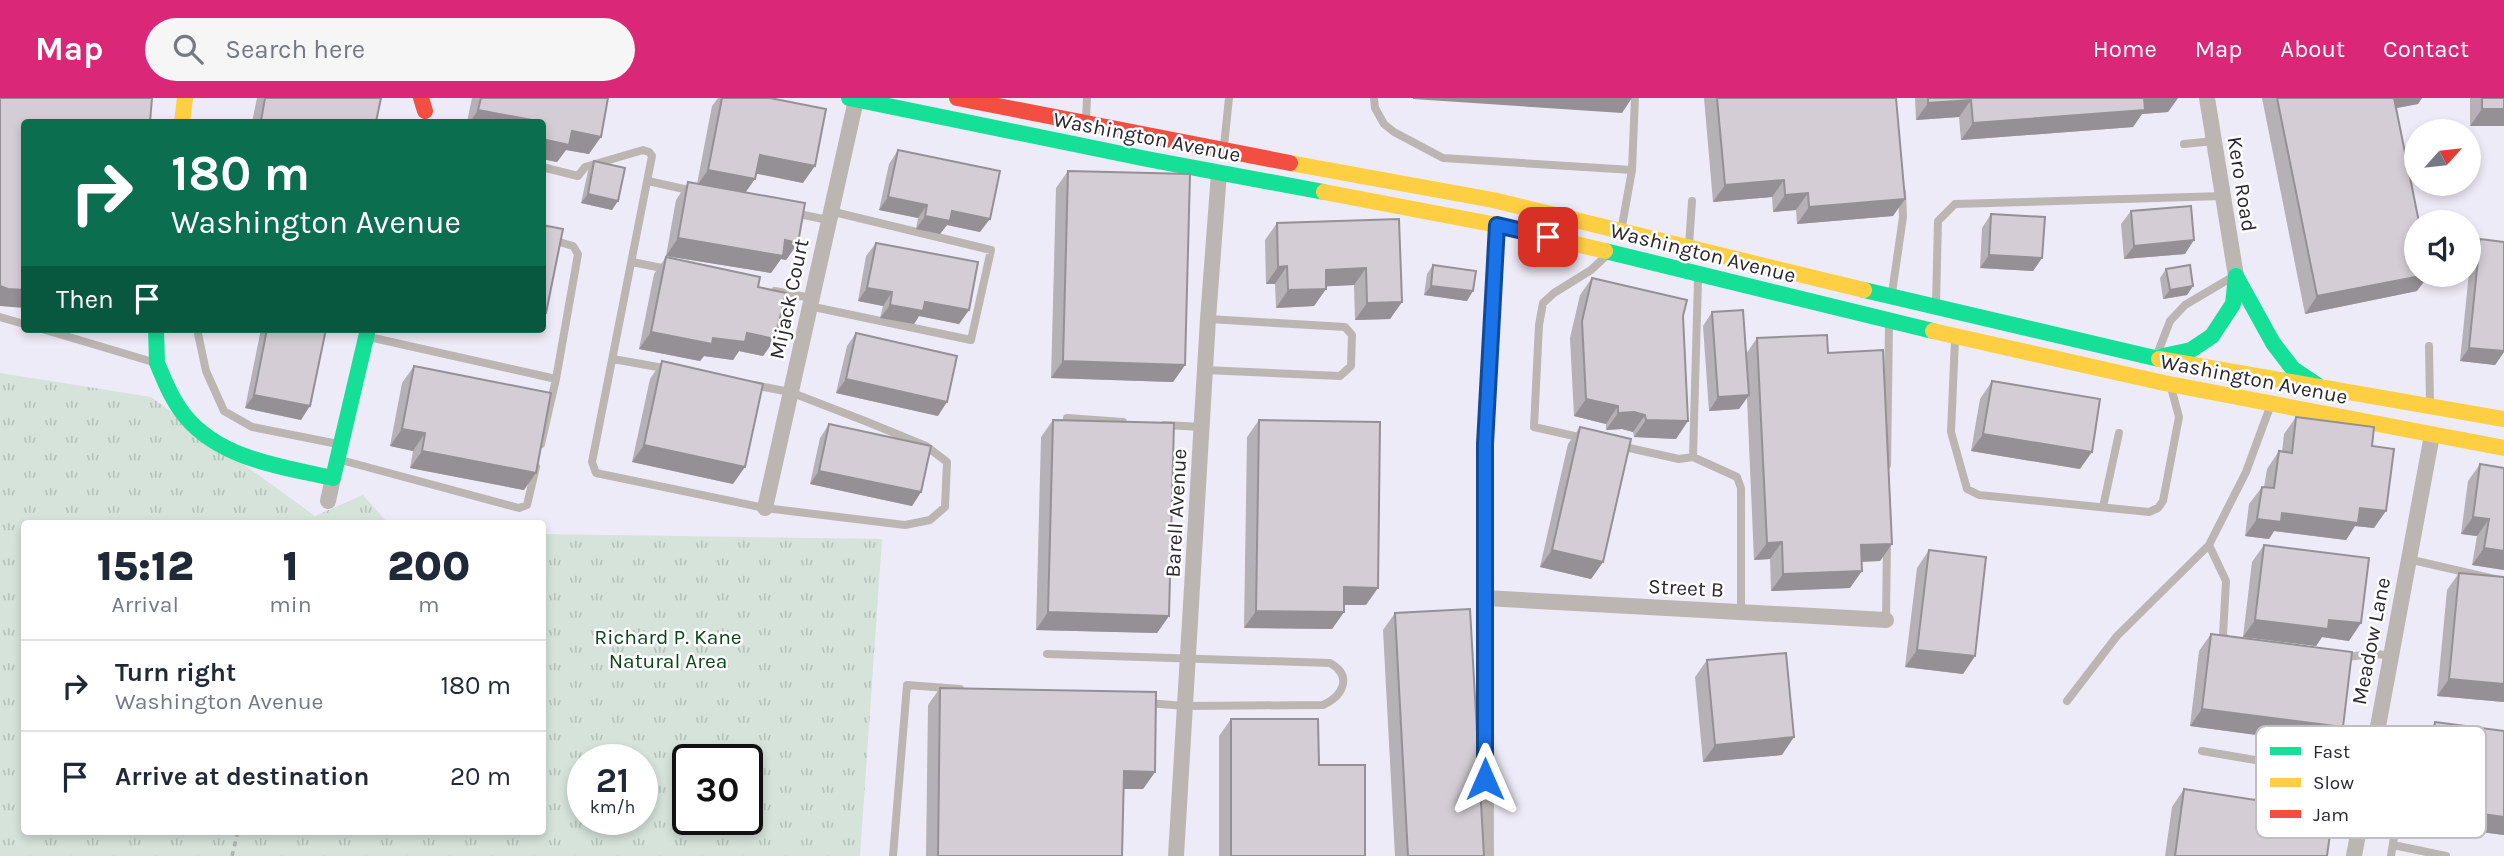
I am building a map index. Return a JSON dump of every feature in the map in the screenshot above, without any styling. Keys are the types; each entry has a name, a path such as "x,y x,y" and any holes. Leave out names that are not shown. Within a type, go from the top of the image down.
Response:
{"main road":[{"path":"182,119 185,98"},
{"name":"Washington Avenue","path":"957,98 1011,104 1086,123 1493,201 2155,358 2504,419"},
{"name":"Washington Avenue","path":"852,99 1219,173 1497,225 1889,321 2171,384 2504,447"},
{"path":"2155,358 2191,350 2212,337 2233,304 2236,276"},
{"path":"2236,276 2273,343 2292,369 2322,388"},
{"path":"156,333 157,363 167,392 176,407 200,433 258,462 333,478 367,333"}],"street":[{"name":"Kero Road","path":"2207,98 2236,276"},
{"name":"Mijack Court","path":"765,508 852,99"},
{"name":"Barell Avenue","path":"1176,856 1219,173"},
{"path":"1486,856 1485,444 1497,225"},
{"name":"Meadow Lane","path":"2377,726 2432,435"},
{"path":"328,501 333,478"},
{"name":"Street B","path":"1485,598 1886,620"},
{"name":"Meadow Lane","path":"2354,856 2357,838"}],"lane":[{"path":"1086,123 1087,98"},
{"path":"1224,149 1229,98"},
{"path":"1374,98 1375,108 1384,124 1443,158 1632,170"},
{"path":"1621,232 1632,170 1634,98"},
{"path":"2184,144 2214,141"},
{"path":"546,168 578,176 585,167 643,150 652,156 592,462 596,473 765,508 905,525 930,520 945,507 947,462 926,446 790,392 749,384"},
{"path":"1891,296 1903,217 1901,177"},
{"path":"648,181 699,192"},
{"path":"1936,307 1938,221 1955,204 2222,196"},
{"path":"1688,248 1692,201"},
{"path":"760,288 971,340 991,250 829,216 789,212"},
{"path":"198,333 206,372 224,411 253,427 519,508 527,505 556,379 578,254 573,246 546,238"},
{"path":"1587,439 1534,427 1539,325 1543,303 1611,253"},
{"path":"632,262 683,273"},
{"path":"1693,457 1698,273"},
{"path":"2155,358 2170,321 2185,305 2236,276"},
{"path":"0,317 21,323"},
{"path":"1205,370 1340,376 1352,366 1352,335 1345,327 1208,319"},
{"path":"1887,470 1889,321"},
{"path":"55,333 157,363"},
{"path":"371,333 556,379"},
{"path":"1955,336 1951,432 1967,489 1979,495 2150,512 2158,508 2163,501 2179,417 2171,384"},
{"path":"2429,346 2430,407"},
{"path":"613,359 681,371"},
{"path":"2067,701 2117,636 2209,545 2246,472 2271,404"},
{"path":"1067,418 1134,423"},
{"path":"1148,424 1202,427"},
{"path":"2103,507 2119,433"},
{"path":"1613,444 1679,459 1693,457 1737,477 1741,488 1741,612"},
{"path":"1886,620 1887,525"},
{"path":"2209,545 2225,581 2223,635 2229,641 2241,643"},
{"path":"2408,559 2504,581"},
{"path":"1047,654 1330,663 1338,668 1343,676 1343,686 1334,700 1323,705 1185,706 1132,702"},
{"path":"2334,657 2390,655"},
{"path":"893,856 907,685 973,690"},
{"path":"2202,751 2256,760"},
{"path":"2392,856 2394,838"},
{"path":"2393,845 2446,856"}],"path":[{"path":"232,856 237,835"}],"green space":[{"name":"Richard P. Kane Natural Area","path":"0,373 151,397 315,516 363,495 385,520 21,520 21,835 546,835 546,534 882,539 860,856 0,856"}],"building":[{"path":"0,98 152,98 150,119 21,119 21,290 0,286"},
{"path":"265,98 381,98 377,119 261,119"},
{"path":"481,98 608,98 601,137 572,131 569,145 546,140 546,119 526,119 478,110"},
{"path":"722,98 770,98 826,109 815,166 760,155 755,179 708,170"},
{"path":"1717,98 1896,98 1905,199 1809,207 1808,193 1785,195 1784,180 1725,185"},
{"path":"1928,98 2144,98 2145,110 1973,123 1971,100 1928,103"},
{"path":"2277,98 2394,98 2404,148 2404,196 2414,196 2417,210 2404,210 2404,279 2317,296"},
{"path":"2482,98 2504,98 2504,109 2482,109"},
{"path":"898,150 1000,171 990,219 952,211 950,221 925,216 927,205 888,197"},
{"path":"594,161 625,168 618,201 588,194"},
{"path":"1068,171 1190,174 1185,365 1063,361"},
{"path":"688,182 805,203 798,243 785,240 783,256 678,238"},
{"path":"2191,206 2194,240 2134,246 2131,211"},
{"path":"1991,214 2045,217 2042,258 1989,255"},
{"path":"1399,219 1402,302 1367,303 1366,268 1326,270 1326,289 1288,290 1287,266 1278,267 1277,223"},
{"path":"546,226 563,229 546,313"},
{"path":"2481,239 2504,242 2504,351 2469,348 2475,287 2481,287"},
{"path":"876,243 978,262 969,310 925,302 923,311 890,305 892,292 867,288"},
{"path":"666,257 760,277 758,287 786,293 775,339 747,333 745,342 713,338 712,344 651,332"},
{"path":"1433,265 1476,271 1473,291 1431,286"},
{"path":"2190,265 2193,286 2170,290 2166,269"},
{"path":"1592,278 1687,300 1683,316 1688,421 1646,420 1645,415 1634,412 1618,413 1618,406 1586,399 1582,321"},
{"path":"1743,310 1749,395 1718,397 1712,312"},
{"path":"266,333 325,333 310,406 254,395"},
{"path":"856,333 957,356 947,402 846,379"},
{"path":"1827,335 1828,353 1883,350 1892,544 1861,545 1862,571 1783,574 1782,542 1767,543 1757,338"},
{"path":"662,361 763,384 745,467 644,445"},
{"path":"414,366 551,393 536,473 422,451 425,433 402,429"},
{"path":"1992,381 2100,399 2092,452 1983,434"},
{"path":"2296,417 2374,427 2372,446 2394,449 2386,511 2360,508 2358,523 2282,513 2281,522 2257,519 2262,487 2274,488 2279,451 2292,453"},
{"path":"1053,420 1174,423 1169,616 1048,612"},
{"path":"1259,420 1380,422 1378,588 1344,587 1344,612 1256,611"},
{"path":"829,424 931,446 921,492 819,471"},
{"path":"1580,427 1631,439 1603,562 1552,550"},
{"path":"2480,464 2504,468 2504,551 2484,548 2489,519 2473,517"},
{"path":"2264,545 2369,558 2361,623 2329,620 2328,629 2255,620"},
{"path":"1929,550 1986,557 1975,656 1917,650"},
{"path":"2459,573 2504,577 2504,684 2449,679"},
{"path":"1470,609 1484,856 1408,856 1395,613"},
{"path":"2211,634 2352,652 2343,726 2202,709"},
{"path":"1786,653 1794,737 1715,745 1707,660"},
{"path":"940,688 1156,692 1155,772 1124,771 1122,856 938,856"},
{"path":"1231,719 1318,719 1319,765 1365,765 1365,856 1231,856"},
{"path":"2435,722 2466,726 2435,726"},
{"path":"2486,729 2504,731 2504,817 2486,814"},
{"path":"2184,789 2256,800 2256,838 2329,838 2327,856 2175,856"}],"traffic: fast":[{"path":"849,98 1324,192"},
{"path":"1605,251 1933,331"},
{"path":"2236,276 2273,343 2293,369 2317,385"},
{"path":"2163,356 2191,350 2212,336 2233,304 2236,276"},
{"path":"1864,290 2159,359"},
{"path":"156,333 157,363"},
{"path":"157,363 180,410 199,431 234,452 253,459 333,478 367,333"}],"traffic: slow":[{"path":"182,119 185,98"},
{"path":"1290,163 1493,200 1864,290"},
{"path":"1324,192 1497,225 1605,251"},
{"path":"1933,331 2164,383 2504,448"},
{"path":"2159,359 2504,419"}],"traffic: jam":[{"path":"421,98 425,111"},
{"path":"957,98 1290,163"}],"route":[{"path":"1485,779 1485,444 1497,225 1548,237"}]}
